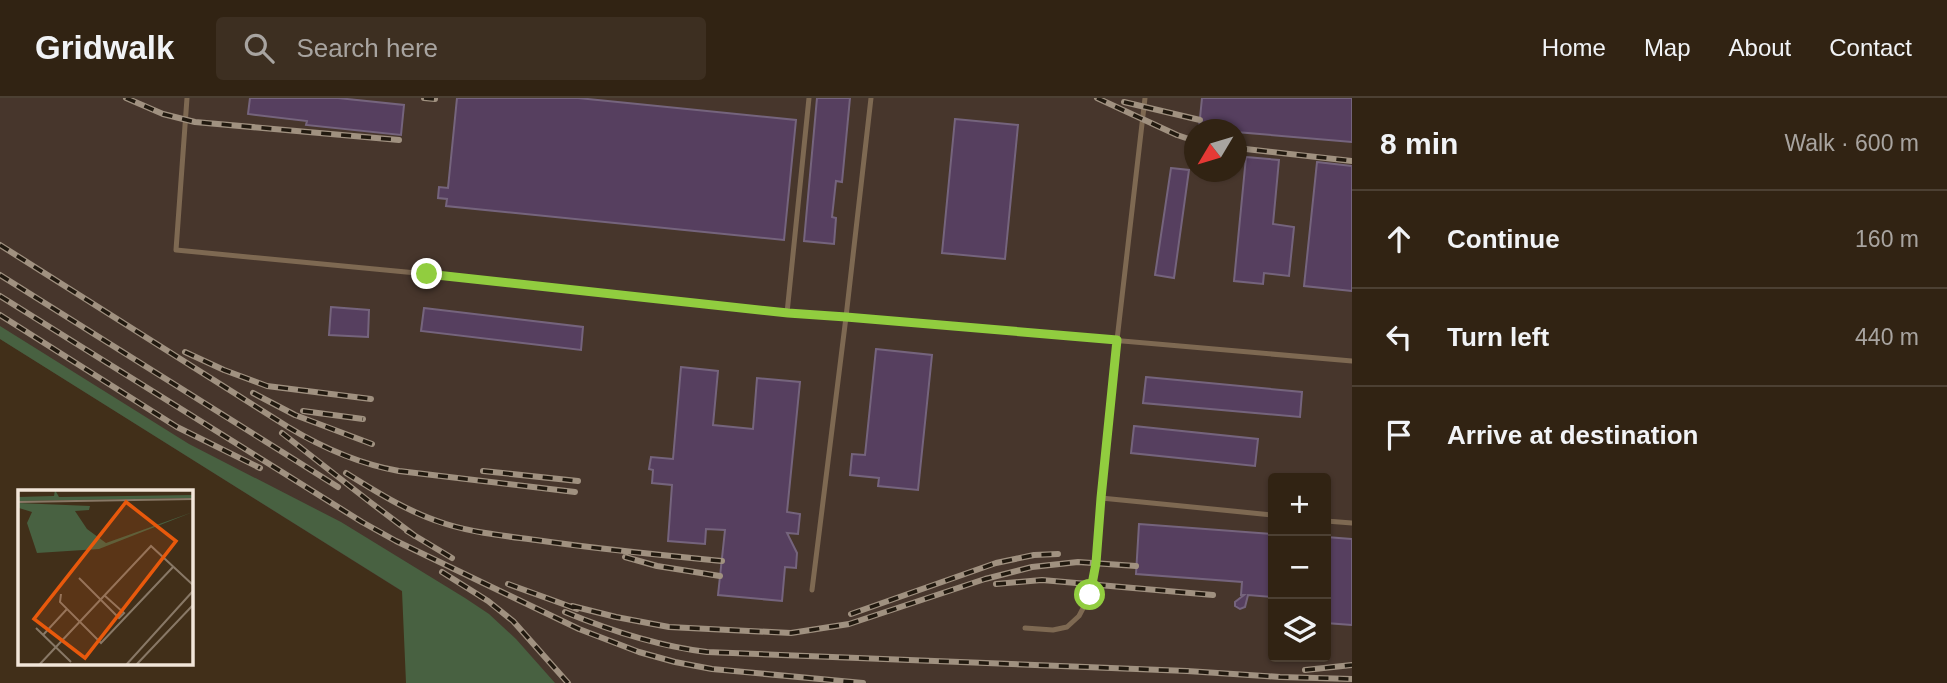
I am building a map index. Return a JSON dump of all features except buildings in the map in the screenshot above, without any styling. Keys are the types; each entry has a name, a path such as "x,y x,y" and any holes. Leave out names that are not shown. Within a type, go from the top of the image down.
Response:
{"lane":[{"path":"187,98 176,250 788,313 1352,361"},
{"path":"788,313 809,98"},
{"path":"812,590 871,98"},
{"path":"1025,628 1062,629 1077,620 1090,595 1096,563 1117,340 1145,98"},
{"path":"1101,498 1268,515"},
{"path":"1331,521 1352,523"}],"shaded area":[{"path":"0,98 1352,98 1352,683 527,683 500,653 0,339"}],"green space":[{"path":"0,326 189,444 341,522 465,598 489,614 516,639 555,683 406,683 402,591 0,339"}],"railway":[{"path":"126,98 163,114 195,122 399,140"},
{"path":"424,98 435,99"},
{"path":"1097,98 1184,137"},
{"path":"1124,102 1196,119"},
{"path":"1247,149 1352,161"},
{"path":"0,245 314,442 370,464 399,471 575,492"},
{"path":"0,275 338,487"},
{"path":"0,296 362,522 579,629 639,652 675,662 712,669 863,683"},
{"path":"0,315 177,427 260,468"},
{"path":"185,352 267,386 371,399"},
{"path":"253,393 295,415 372,444"},
{"path":"303,411 363,419"},
{"path":"282,433 415,536"},
{"path":"483,471 578,481"},
{"path":"346,473 407,508 468,530 722,561"},
{"path":"407,531 452,558"},
{"path":"851,614 996,563 1034,555 1058,554"},
{"path":"625,557 657,566 720,576"},
{"path":"572,606 669,627 791,633 849,624 985,579 1032,567 1078,562 1136,566"},
{"path":"442,572 488,601 513,621 568,683"},
{"path":"996,584 1042,580 1213,595"},
{"path":"508,584 577,609"},
{"path":"565,612 635,637 707,652 1352,679"},
{"path":"1305,670 1352,665"}],"route":[{"path":"427,274 788,313 1117,340 1096,563 1090,595"}]}
